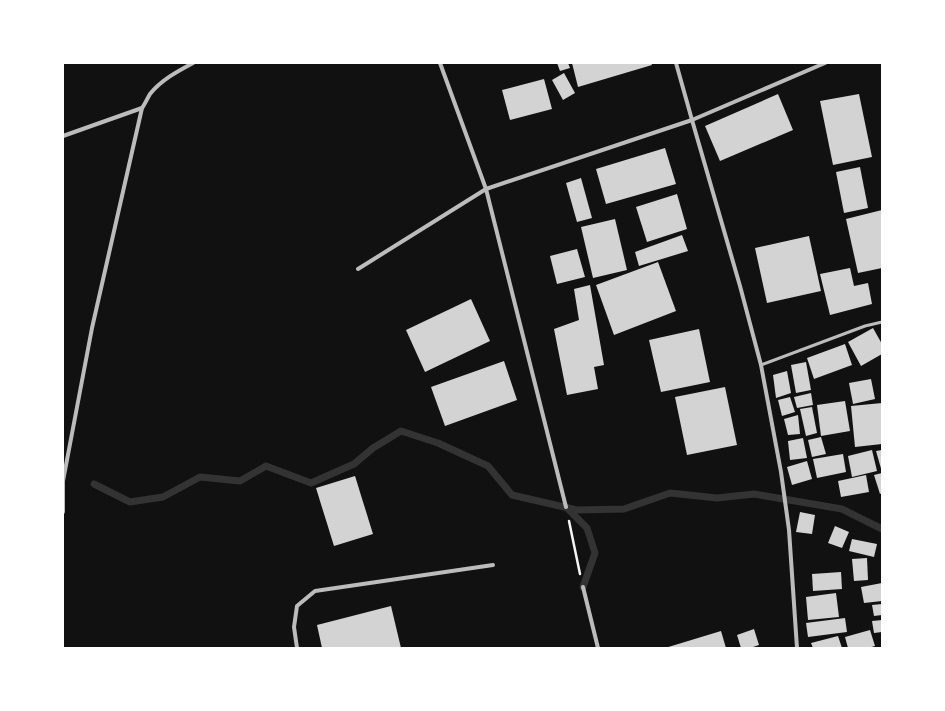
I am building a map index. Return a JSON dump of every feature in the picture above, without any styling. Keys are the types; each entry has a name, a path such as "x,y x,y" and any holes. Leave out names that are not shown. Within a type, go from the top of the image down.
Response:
{"street":[{"path":"63,512 63,481 91,336 142,108 150,94 160,83 193,63"},
{"path":"440,63 486,189 566,507"},
{"path":"676,63 761,365 781,472 789,530 797,648"},
{"path":"358,269 486,189 692,120 825,63"},
{"path":"63,136 142,108"},
{"path":"297,648 294,628 297,606 315,592 493,565"},
{"path":"583,587 598,648"}],"lane":[{"path":"761,365 865,326 882,322"}],"path":[{"path":"566,507 583,587"}],"building":[{"path":"557,63 568,63 570,68 560,71"},
{"path":"572,63 651,63 652,65 578,87"},
{"path":"564,73 575,93 563,100 552,80"},
{"path":"544,79 552,109 510,120 502,90"},
{"path":"778,94 793,130 720,161 705,126"},
{"path":"859,94 872,157 833,165 820,101"},
{"path":"665,148 676,184 606,204 596,169"},
{"path":"860,167 868,208 844,213 836,172"},
{"path":"581,178 592,218 577,222 566,183"},
{"path":"677,194 687,229 647,242 636,207"},
{"path":"882,210 882,268 858,273 846,219"},
{"path":"615,219 627,270 593,278 581,227"},
{"path":"682,235 688,251 639,266 635,252"},
{"path":"809,236 821,291 767,303 755,248"},
{"path":"577,249 585,277 557,284 550,256"},
{"path":"658,262 676,311 614,335 596,285"},
{"path":"850,268 854,286 868,283 872,304 830,315 820,274"},
{"path":"590,285 604,365 594,367 598,389 567,395 554,329 579,320 574,289"},
{"path":"471,299 490,341 425,372 406,330"},
{"path":"873,328 882,344 882,354 861,366 848,342"},
{"path":"699,329 710,382 661,392 649,340"},
{"path":"845,344 852,365 814,379 807,358"},
{"path":"504,361 517,400 445,426 431,387"},
{"path":"806,362 811,390 796,393 791,365"},
{"path":"787,371 791,393 776,398 773,375"},
{"path":"871,379 875,399 853,404 849,383"},
{"path":"725,387 737,445 687,455 675,397"},
{"path":"811,393 813,405 797,408 794,397"},
{"path":"790,397 795,412 782,416 778,400"},
{"path":"845,401 850,431 821,436 817,405"},
{"path":"882,403 882,444 855,447 851,406"},
{"path":"812,407 817,433 806,436 800,409"},
{"path":"798,415 800,434 788,435 784,419"},
{"path":"821,437 826,454 812,457 808,440"},
{"path":"803,438 807,458 790,460 788,441"},
{"path":"872,450 877,471 852,477 848,456"},
{"path":"882,450 882,472 876,451"},
{"path":"843,454 846,472 817,478 813,459"},
{"path":"807,461 812,479 792,485 787,467"},
{"path":"882,473 882,493 880,494 874,475"},
{"path":"866,475 869,492 841,497 838,481"},
{"path":"355,476 373,534 334,546 316,488"},
{"path":"800,512 815,515 812,534 796,532"},
{"path":"835,526 849,532 842,548 828,543"},
{"path":"852,539 877,544 874,557 849,551"},
{"path":"867,558 868,580 854,581 852,559"},
{"path":"841,572 842,589 813,591 812,574"},
{"path":"882,583 882,601 864,603 861,587"},
{"path":"836,593 839,617 808,620 806,597"},
{"path":"882,604 882,615 874,616 872,605"},
{"path":"391,606 401,648 322,648 317,625"},
{"path":"845,618 847,632 808,637 806,623"},
{"path":"882,620 882,632 874,633 872,621"},
{"path":"754,629 759,645 750,648 741,648 737,635"},
{"path":"870,630 875,646 868,648 848,648 845,637"},
{"path":"721,631 726,648 665,648"},
{"path":"838,636 842,648 813,648 811,643"}],"waterway":[{"path":"94,484 130,502 163,497 200,477 240,481 266,466 311,483 354,464 373,448 401,431 438,443 488,466 512,495 577,510 624,509 670,493 717,498 754,494 842,509 882,529"},
{"path":"567,508 587,528 595,553 583,587"}]}
